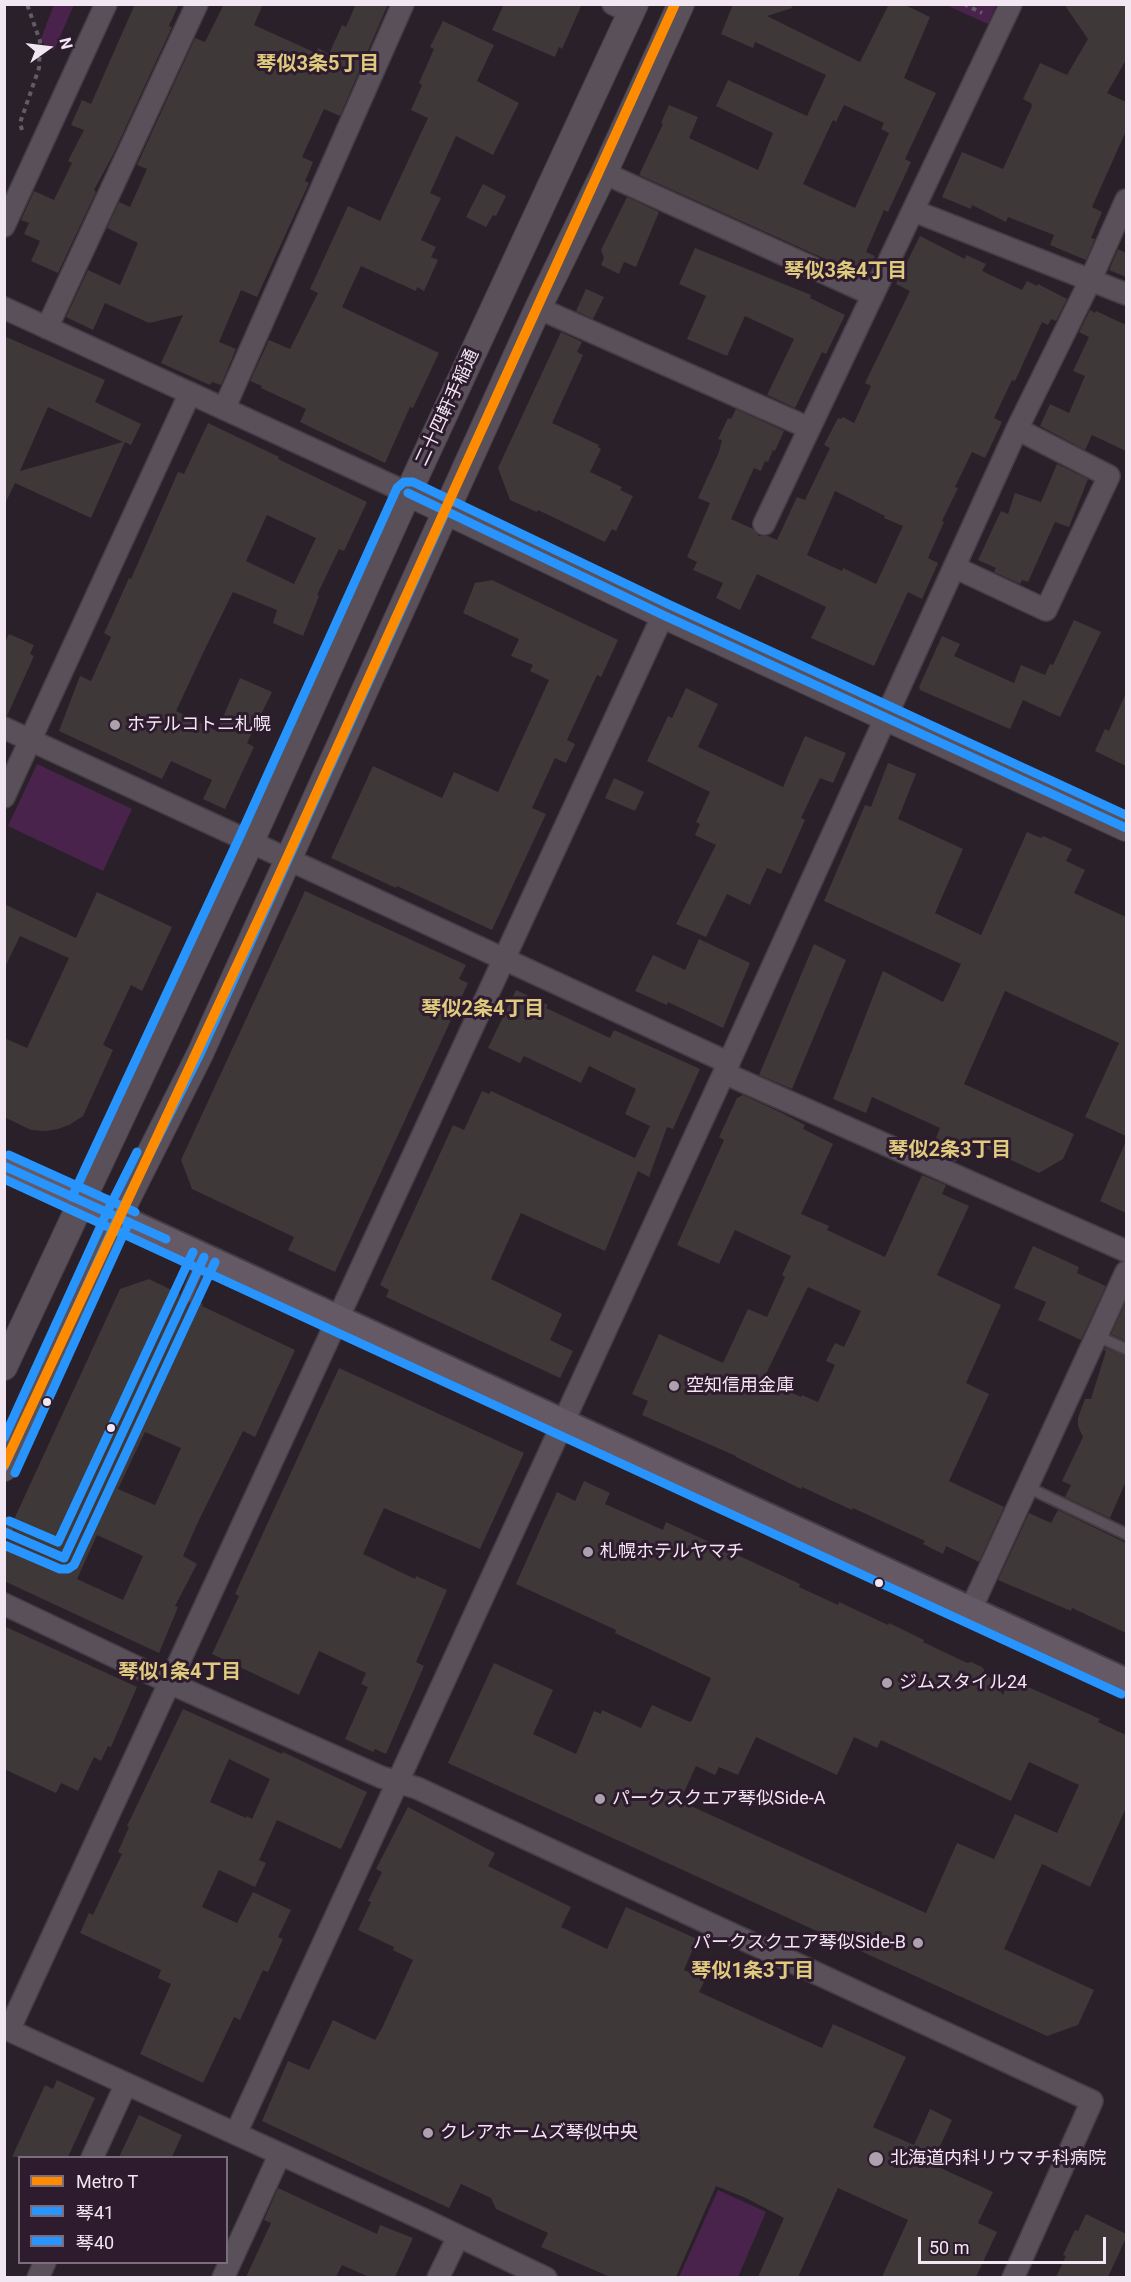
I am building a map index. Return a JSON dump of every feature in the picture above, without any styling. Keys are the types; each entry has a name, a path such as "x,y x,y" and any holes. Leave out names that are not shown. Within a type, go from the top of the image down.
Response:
{"main road":[{"path":"4,1166 1126,1683"}],"street":[{"path":"4,226 106,4"},
{"path":"47,328 197,4"},
{"path":"224,409 403,4"},
{"path":"4,1468 118,1217 200,1054 538,308 604,173 681,4"},
{"path":"764,524 1011,4"},
{"name":"二十四軒手稲通","path":"4,1367 251,841 626,7"},
{"path":"604,173 873,295"},
{"path":"236,2133 727,1068 1017,429 1090,281 1126,200"},
{"path":"914,211 1126,294"},
{"path":"4,308 408,493 663,615 1126,828"},
{"path":"538,308 809,428"},
{"path":"4,797 190,393"},
{"path":"954,567 1046,610 1109,476 1017,429"},
{"path":"546,2277 7,2029 663,615"},
{"path":"4,728 504,958 727,1068 1126,1251"},
{"path":"970,1611 1126,1272"},
{"path":"4,1604 169,1683 370,1772 428,1793 1092,2101 1013,2277"},
{"path":"92,2156 126,2084"},
{"path":"223,2277 280,2154"},
{"path":"438,2277 458,2237"}],"lane":[{"path":"187,1297 204,1257"},
{"path":"1097,1336 1126,1349"},
{"path":"1027,1487 1126,1534"}],"path":[{"path":"27,4 40,41 39,68 20,123 23,136 40,148"},
{"path":"964,4 991,18"}],"shaded area":[{"path":"54,4 74,5 54,50 41,39"},
{"path":"946,5 996,5 988,24"},
{"path":"37,764 132,809 103,871 8,826"},
{"path":"718,2190 766,2212 738,2277 679,2277"}],"building":[{"path":"135,4 179,4 169,26 172,27 113,155 94,190 96,192 58,273 31,261 40,241 24,234 29,223 21,220 34,191 54,200 72,163 68,161 84,130 71,125 82,100 91,104"},
{"path":"224,4 263,4 254,25 316,53 318,48 329,54 342,25 346,27 356,4 388,4 340,116 324,109 302,157 313,162 305,181 309,183 257,297 241,290 219,342 236,349 221,385 212,382 210,385 161,363 183,315 149,323 105,303 93,330 66,317 88,270 120,285 138,243 107,228 119,202 130,207 147,169 137,165 195,38 205,42"},
{"path":"504,4 582,4 562,49 559,47 555,57 492,30"},
{"path":"733,4 791,4 792,8 767,16 860,62 889,4 903,4 930,17 904,78 936,93 905,159 911,162 888,212 884,210 866,252 875,256 865,277 639,175 663,124 661,123 669,105 698,117 689,138 758,170 773,133 716,106 728,80 807,116 826,75 755,42 753,48 721,34","holes":["844,105 884,123 881,129 889,133 855,208 803,184 833,120 836,122"]},
{"path":"1064,4 1126,4 1126,60 1107,93 1126,102 1126,131 1092,207 1102,212 1091,238 1095,239 1086,260 1050,245 1054,235 1008,217 1006,222 972,205 971,209 942,197 962,152 1003,169 1032,106 1023,99 1040,63 1067,75 1088,39"},
{"path":"443,21 494,45 477,81 519,103 493,155 456,136 430,193 441,198 421,240 436,247 431,257 438,260 424,291 417,287 416,291 361,266 342,307 439,353 413,408 410,407 385,463 300,422 306,409 250,381 269,340 290,349 318,293 310,289 348,206 380,221 428,118 411,110 422,85 419,83 434,49 430,47"},
{"path":"483,184 506,196 496,216 493,215 486,227 466,217"},
{"path":"627,197 659,212 636,267 624,262 619,274 601,265 604,258 601,250"},
{"path":"920,236 965,259 966,255 986,264 982,271 1022,290 1027,281 1067,299 1056,321 1051,319 1048,325 1042,322 1015,381 1012,380 994,418 1002,422 985,458 972,452 955,487 958,488 928,558 938,563 922,599 908,592 874,666 811,638 826,607 757,574 740,610 716,598 723,583 693,570 697,562 687,557 710,503 698,498 719,452 722,440 718,439 728,418 731,419 736,409 784,431 775,451 773,450 768,462 765,461 761,471 754,468 731,519 753,529 759,536 768,536 777,540 797,497 805,500 830,448 824,445 838,418 843,417 854,423 871,386 865,383 910,291 896,284","holes":["835,491 885,516 884,518 903,526 876,584 843,568 842,571 807,555"]},
{"path":"695,248 811,295 810,298 845,315 826,354 822,352 795,408 767,395 794,339 745,316 727,356 687,339 706,296 679,284"},
{"path":"1118,249 1126,253 1126,277 1109,270"},
{"path":"586,289 604,297 593,319 576,311"},
{"path":"1090,310 1126,325 1126,451 1092,435 1085,450 1040,426 1050,404 1069,413 1085,376 1073,371 1089,337 1079,332"},
{"path":"561,332 582,342 577,352 583,355 552,423 599,445 601,449 590,472 622,487 620,490 633,496 616,531 612,529 605,542 538,510 537,512 510,500 498,468"},
{"path":"4,336 105,380 95,402 141,424 131,445 125,442 91,518 15,483 4,506","holes":["48,407 123,442 20,471"]},
{"path":"208,423 367,502 344,551 339,549 317,595 319,596 303,636 273,623 277,610 233,592 176,711 217,731 240,678 272,692 247,743 254,747 225,809 203,799 212,780 171,761 162,779 59,731 80,676 91,681 111,637 104,633 129,578 131,579 178,472 184,474","holes":["267,515 316,538 294,584 246,561"]},
{"path":"1057,464 1088,479 1069,527 1055,522 1028,582 1022,580 1020,584 994,572 996,568 978,560 1001,511 1008,514 1015,493 1041,502"},
{"path":"492,580 618,640 601,677 597,675 567,740 575,744 566,763 555,758 532,808 546,814 492,930 331,858 373,766 442,798 454,772 498,792 549,680 530,671 533,665 511,656 519,639 463,613 475,583"},
{"path":"1074,620 1101,632 1060,717 1023,700 1010,729 920,690 919,687 942,636 960,644 954,656 1014,683 1021,665 1045,675 1050,664 1053,665"},
{"path":"9,634 34,645 30,654 34,656 7,716 4,716 4,645"},
{"path":"686,688 718,704 698,747 783,787 805,736 846,753 833,783 820,778 801,818 805,820 781,874 767,868 750,905 727,894 706,937 676,924 716,845 695,835 700,824 696,822 710,792 647,761 668,716 672,718"},
{"path":"1126,693 1126,766 1095,751 1105,729 1109,731"},
{"path":"888,763 916,774 898,819 963,849 935,913 981,935 1027,832 1041,838 1043,836 1072,849 1066,861 1085,870 1074,893 1126,917 1126,1136 1085,1117 1119,1043 1005,991 964,1084 1074,1134 1063,1159 1039,1173 966,1139 956,1162 931,1150 940,1128 872,1097 866,1113 833,1099 883,971 943,1002 961,964 824,901 865,805 871,807"},
{"path":"614,778 644,792 635,811 605,798"},
{"path":"305,891 466,965 459,979 468,983 335,1272 288,1250 294,1237 192,1189 181,1160"},
{"path":"97,892 172,927 142,991 131,985 103,1045 113,1050 83,1116 58,1129 31,1130 4,1117 4,1038 27,1048 69,958 20,936 4,969 4,904 76,938"},
{"path":"699,939 750,963 723,1028 668,1002 667,1005 635,991 653,955 685,970"},
{"path":"814,944 846,960 792,1089 759,1075"},
{"path":"516,990 548,1005 546,1008 610,1038 614,1030 700,1069 673,1129 667,1127 649,1177 638,1171 605,1251 521,1213 491,1279 562,1314 550,1340 573,1351 560,1378 386,1297 389,1290 380,1285 453,1125 464,1130 482,1091 489,1094 491,1091 635,1158 650,1126 625,1114 636,1089 589,1066 581,1083 524,1056 520,1063 488,1048"},
{"path":"743,1095 782,1113 805,1125 803,1129 833,1144 801,1214 829,1226 827,1230 885,1257 922,1175 946,1185 942,1194 969,1206 937,1275 1001,1305 966,1383 989,1394 949,1481 1004,1507 979,1562 946,1546 943,1554 923,1544 925,1541 853,1508 852,1510 802,1487 801,1489 736,1456 642,1415 648,1401 632,1394 659,1334 723,1363 748,1309 767,1317 785,1277 782,1275 791,1256 735,1230 719,1264 677,1245 724,1140 719,1137 737,1098","holes":["808,1287 861,1311 844,1347 835,1343 826,1361 835,1365 818,1402 763,1380"]},
{"path":"1126,1141 1126,1213 1100,1201"},
{"path":"1033,1246 1079,1267 1077,1273 1106,1286 1081,1340 1038,1320 1046,1302 1014,1288"},
{"path":"149,1279 180,1294 180,1299 184,1304 189,1304 194,1300 203,1304 202,1306 295,1350 255,1437 243,1431 198,1522 183,1556 197,1564 175,1606 178,1607 159,1653 4,1581 4,1541 11,1540 15,1535 15,1530 11,1526 120,1289","holes":["145,1432 181,1448 155,1505 118,1489","97,1535 143,1556 123,1600 77,1579"]},
{"path":"1126,1301 1126,1341 1111,1334"},
{"path":"1105,1348 1126,1356 1126,1481 1110,1518 1065,1497 1071,1485 1062,1481 1083,1437 1078,1426 1078,1418 1085,1399 1091,1399"},
{"path":"339,1368 524,1453 480,1549 384,1508 363,1554 415,1579 416,1576 447,1590 416,1662 424,1666 386,1754 375,1749 373,1752 345,1739 368,1687 361,1684 366,1673 319,1651 299,1695 212,1654 239,1596 235,1594"},
{"path":"584,1481 610,1493 605,1504 663,1530 666,1522 800,1584 799,1587 838,1605 839,1602 888,1625 889,1623 967,1663 971,1662 982,1667 1003,1695 1010,1679 1100,1719 1098,1722 1126,1735 1126,1808 1090,1887 1042,1864 1004,1949 1094,1990 1078,2025 1047,2036 448,1763 494,1663 553,1690 533,1734 576,1754 594,1711 601,1714 602,1710 641,1728 652,1705 690,1722 692,1720 711,1678 615,1633 616,1630 516,1584 557,1492 575,1501","holes":["756,1737 837,1775 854,1737 877,1748 881,1740 1011,1801 1029,1762 1079,1785 1057,1833 1015,1814 994,1859 957,1843 926,1913 680,1801 696,1766 715,1775 719,1767 738,1775"]},
{"path":"1058,1510 1126,1543 1126,1633 1072,1608 1071,1611 998,1580 1029,1513 1051,1523"},
{"path":"4,1626 137,1687 111,1747 108,1746 101,1761 94,1757 78,1791 61,1783 56,1793 4,1769"},
{"path":"183,1709 282,1754 283,1752 367,1792 341,1849 277,1820 259,1860 266,1863 255,1887 219,1870 202,1907 237,1923 253,1892 291,1910 278,1937 283,1939 268,1972 263,1970 240,2020 234,2017 203,2083 140,2054 171,1984 158,1978 161,1970 80,1933 89,1913 93,1915 122,1854 118,1852 129,1827 127,1826","holes":["229,1759 270,1779 252,1819 210,1802"]},
{"path":"408,1807 495,1853 488,1866 571,1907 561,1927 607,1949 626,1907 697,1939 684,1970 705,1980 699,1992 822,2048 833,2024 906,2057 873,2127 914,2145 930,2109 952,2120 932,2164 993,2192 978,2223 997,2232 976,2277 882,2277 908,2220 838,2188 798,2277 758,2277 784,2218 746,2198 716,2186 676,2277 610,2277 541,2247 548,2233 496,2209 491,2198 461,2184 449,2208 262,2121 288,2061 309,2070 333,2020 375,2040 382,2028 413,1960 393,1950 394,1947 358,1930 371,1902 368,1901 382,1872 376,1869"},
{"path":"57,2080 95,2098 68,2156 12,2157 45,2085 53,2089"},
{"path":"139,2115 182,2135 172,2156 119,2156"},
{"path":"278,2188 377,2234 380,2225 413,2238 395,2277 369,2277 342,2265 336,2277 246,2277 271,2223 264,2220"},
{"path":"1086,2214 1126,2234 1108,2277 1056,2277 1066,2256 1063,2255"}],"metro line":[{"name":"T","path":"4,1465 276,882 675,4"}],"transit line":[{"path":"72,1197 240,836 397,488 404,482 413,482 668,604 1126,815"},
{"name":"琴41","path":"408,493 663,615 1126,828"},
{"name":"琴41","path":"4,1467 118,1217 200,1054 446,511"},
{"path":"4,1438 107,1212 137,1152"},
{"path":"9,1155 135,1212"},
{"name":"琴41","path":"4,1166 166,1239"},
{"name":"琴40","path":"4,1179 1121,1694"},
{"name":"琴40","path":"15,1473 129,1222"},
{"path":"9,1521 58,1542 193,1252"},
{"name":"琴41","path":"4,1532 64,1558 204,1257"},
{"name":"琴40","path":"4,1545 60,1569 68,1569 74,1565 215,1262"}],"place":[{"name":"ホテルコトニ札幌","path":"115,725"},
{"name":"空知信用金庫","path":"674,1386"},
{"name":"札幌ホテルヤマチ","path":"588,1552"},
{"name":"ジムスタイル24","path":"887,1683"},
{"name":"パークスクエア琴似Side-A","path":"600,1799"},
{"name":"パークスクエア琴似Side-B","path":"918,1943"},
{"name":"クレアホームズ琴似中央","path":"428,2133"},
{"name":"北海道内科リウマチ科病院","path":"876,2159"}],"district":[{"name":"琴似3条5丁目","path":"318,65"},
{"name":"琴似3条4丁目","path":"846,272"},
{"name":"琴似2条4丁目","path":"483,1010"},
{"name":"琴似2条3丁目","path":"950,1151"},
{"name":"琴似1条4丁目","path":"180,1673"},
{"name":"琴似1条3丁目","path":"753,1972"}]}
